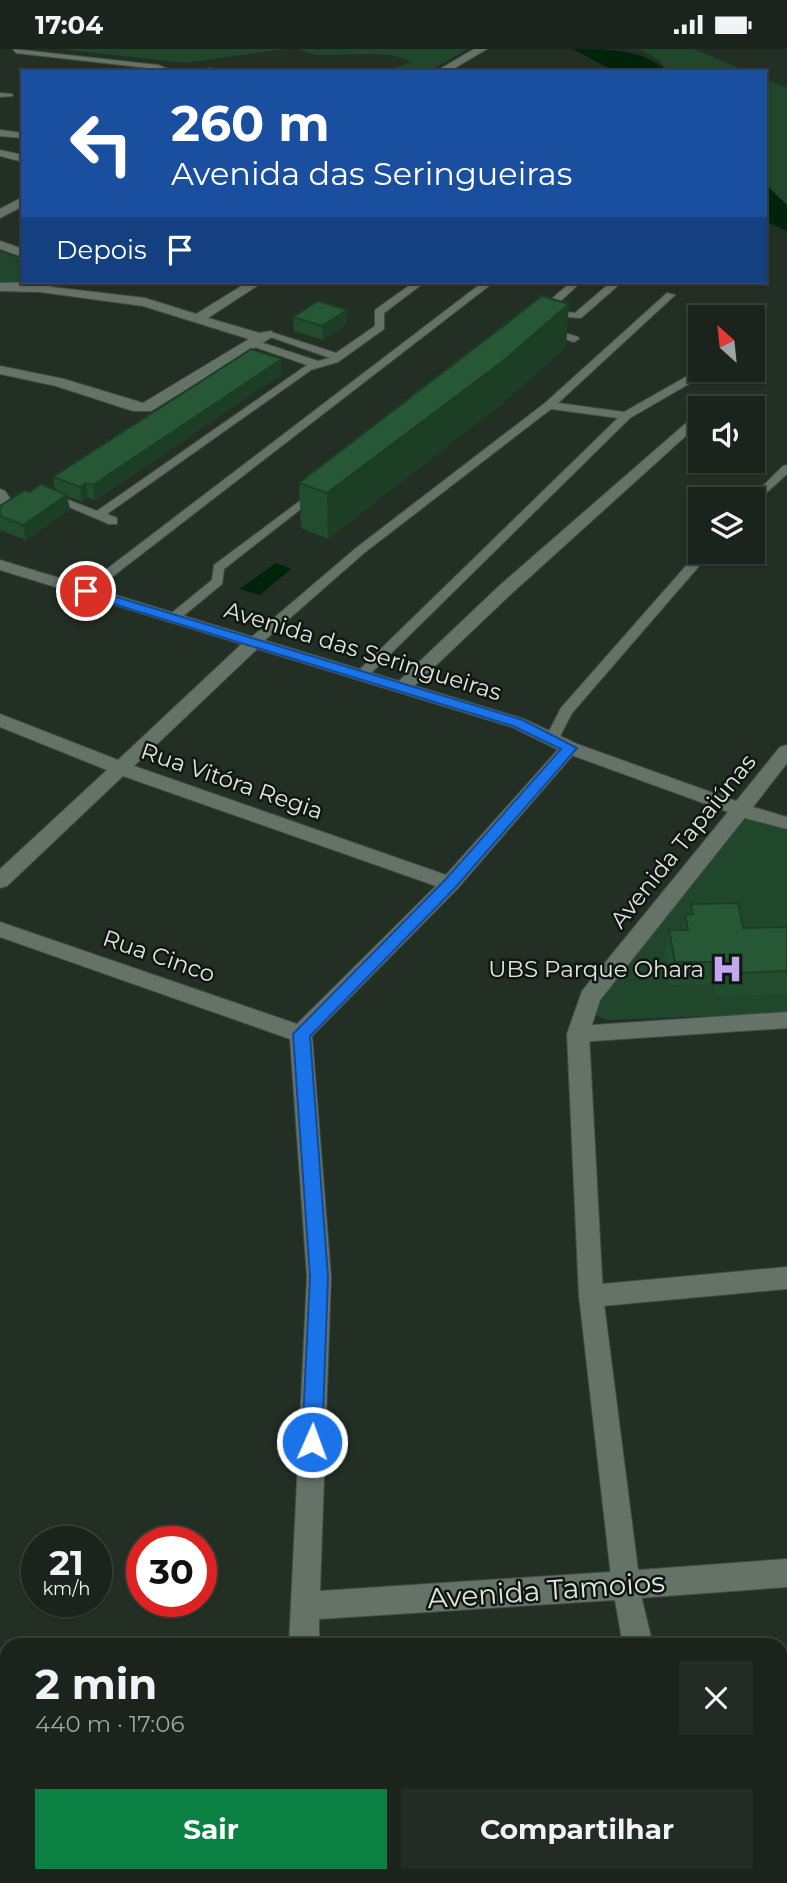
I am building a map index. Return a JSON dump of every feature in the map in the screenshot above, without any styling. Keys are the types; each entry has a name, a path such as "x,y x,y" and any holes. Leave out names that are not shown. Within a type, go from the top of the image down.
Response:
{"street":[{"path":"444,70 477,52"},
{"path":"0,153 21,158"},
{"path":"0,214 21,202"},
{"path":"0,245 21,252"},
{"path":"101,284 145,302"},
{"path":"200,317 254,284"},
{"path":"0,287 47,285 145,302 200,317 260,338"},
{"path":"0,370 60,382 133,407 153,405 260,338"},
{"path":"403,687 505,590 688,426"},
{"path":"0,494 3,500 0,502"},
{"name":"Avenida das Seringueiras","path":"0,565 518,723 561,743 740,810 787,823"},
{"path":"0,881 118,767 252,644"},
{"name":"Rua Vitóra Regia","path":"0,720 118,767 450,884"},
{"path":"304,1638 319,1277 301,1034 450,884 561,743"},
{"name":"Avenida Tapaiúnas","path":"578,1034 590,997 787,751"},
{"name":"Rua Cinco","path":"0,929 301,1034"},
{"path":"637,1638 626,1585 591,1296 578,1034 787,1020"},
{"path":"591,1296 787,1278"},
{"name":"Avenida Tamoios","path":"304,1606 787,1573"}],"lane":[{"path":"16,51 158,67 163,70"},
{"path":"0,133 21,136"},
{"path":"98,515 316,364 337,357 380,327 379,312 418,284"},
{"path":"86,591 486,284"},
{"path":"574,284 530,325 574,339"},
{"path":"544,311 577,316 615,284"},
{"path":"252,644 304,596 427,496 549,405 670,295"},
{"path":"260,338 337,357"},
{"path":"260,338 316,364"},
{"path":"362,675 626,416 688,380"},
{"path":"549,405 626,416"},
{"path":"765,490 787,468"},
{"path":"172,619 218,581 218,568 326,484"},
{"path":"47,495 113,521"},
{"path":"561,743 566,711 695,564"}],"shaded area":[{"path":"61,49 285,49 184,63"},
{"path":"298,49 468,49 431,70 388,70 411,62 391,56 312,54"},
{"path":"573,49 625,52 648,59 666,70 611,70"},
{"path":"640,49 694,49 743,70 667,70 660,61"},
{"path":"767,80 787,88 787,205 767,186"},
{"path":"767,186 787,205 787,231 767,222"},
{"path":"0,251 21,258 21,284 44,284 40,286 0,283"},
{"path":"276,563 291,569 260,595 239,589"},
{"path":"746,817 787,830 787,1013 608,1020 593,1014 599,994"}],"building":[{"path":"542,296 569,304 503,361 327,493 299,483"},
{"path":"318,301 347,310 322,326 293,317"},
{"path":"251,349 282,359 93,485 86,483 80,487 53,477"},
{"path":"41,484 67,495 23,525 0,516 0,506 25,490 30,492"},
{"path":"738,903 743,928 787,927 787,971 720,974 718,962 675,962 669,930 688,930 685,915 693,914 691,904"}],"place":[{"name":"UBS Parque Ohara","path":"727,969"}],"route":[{"path":"86,591 252,644 518,723 570,748 450,884 301,1034 319,1277 312,1442"}]}
